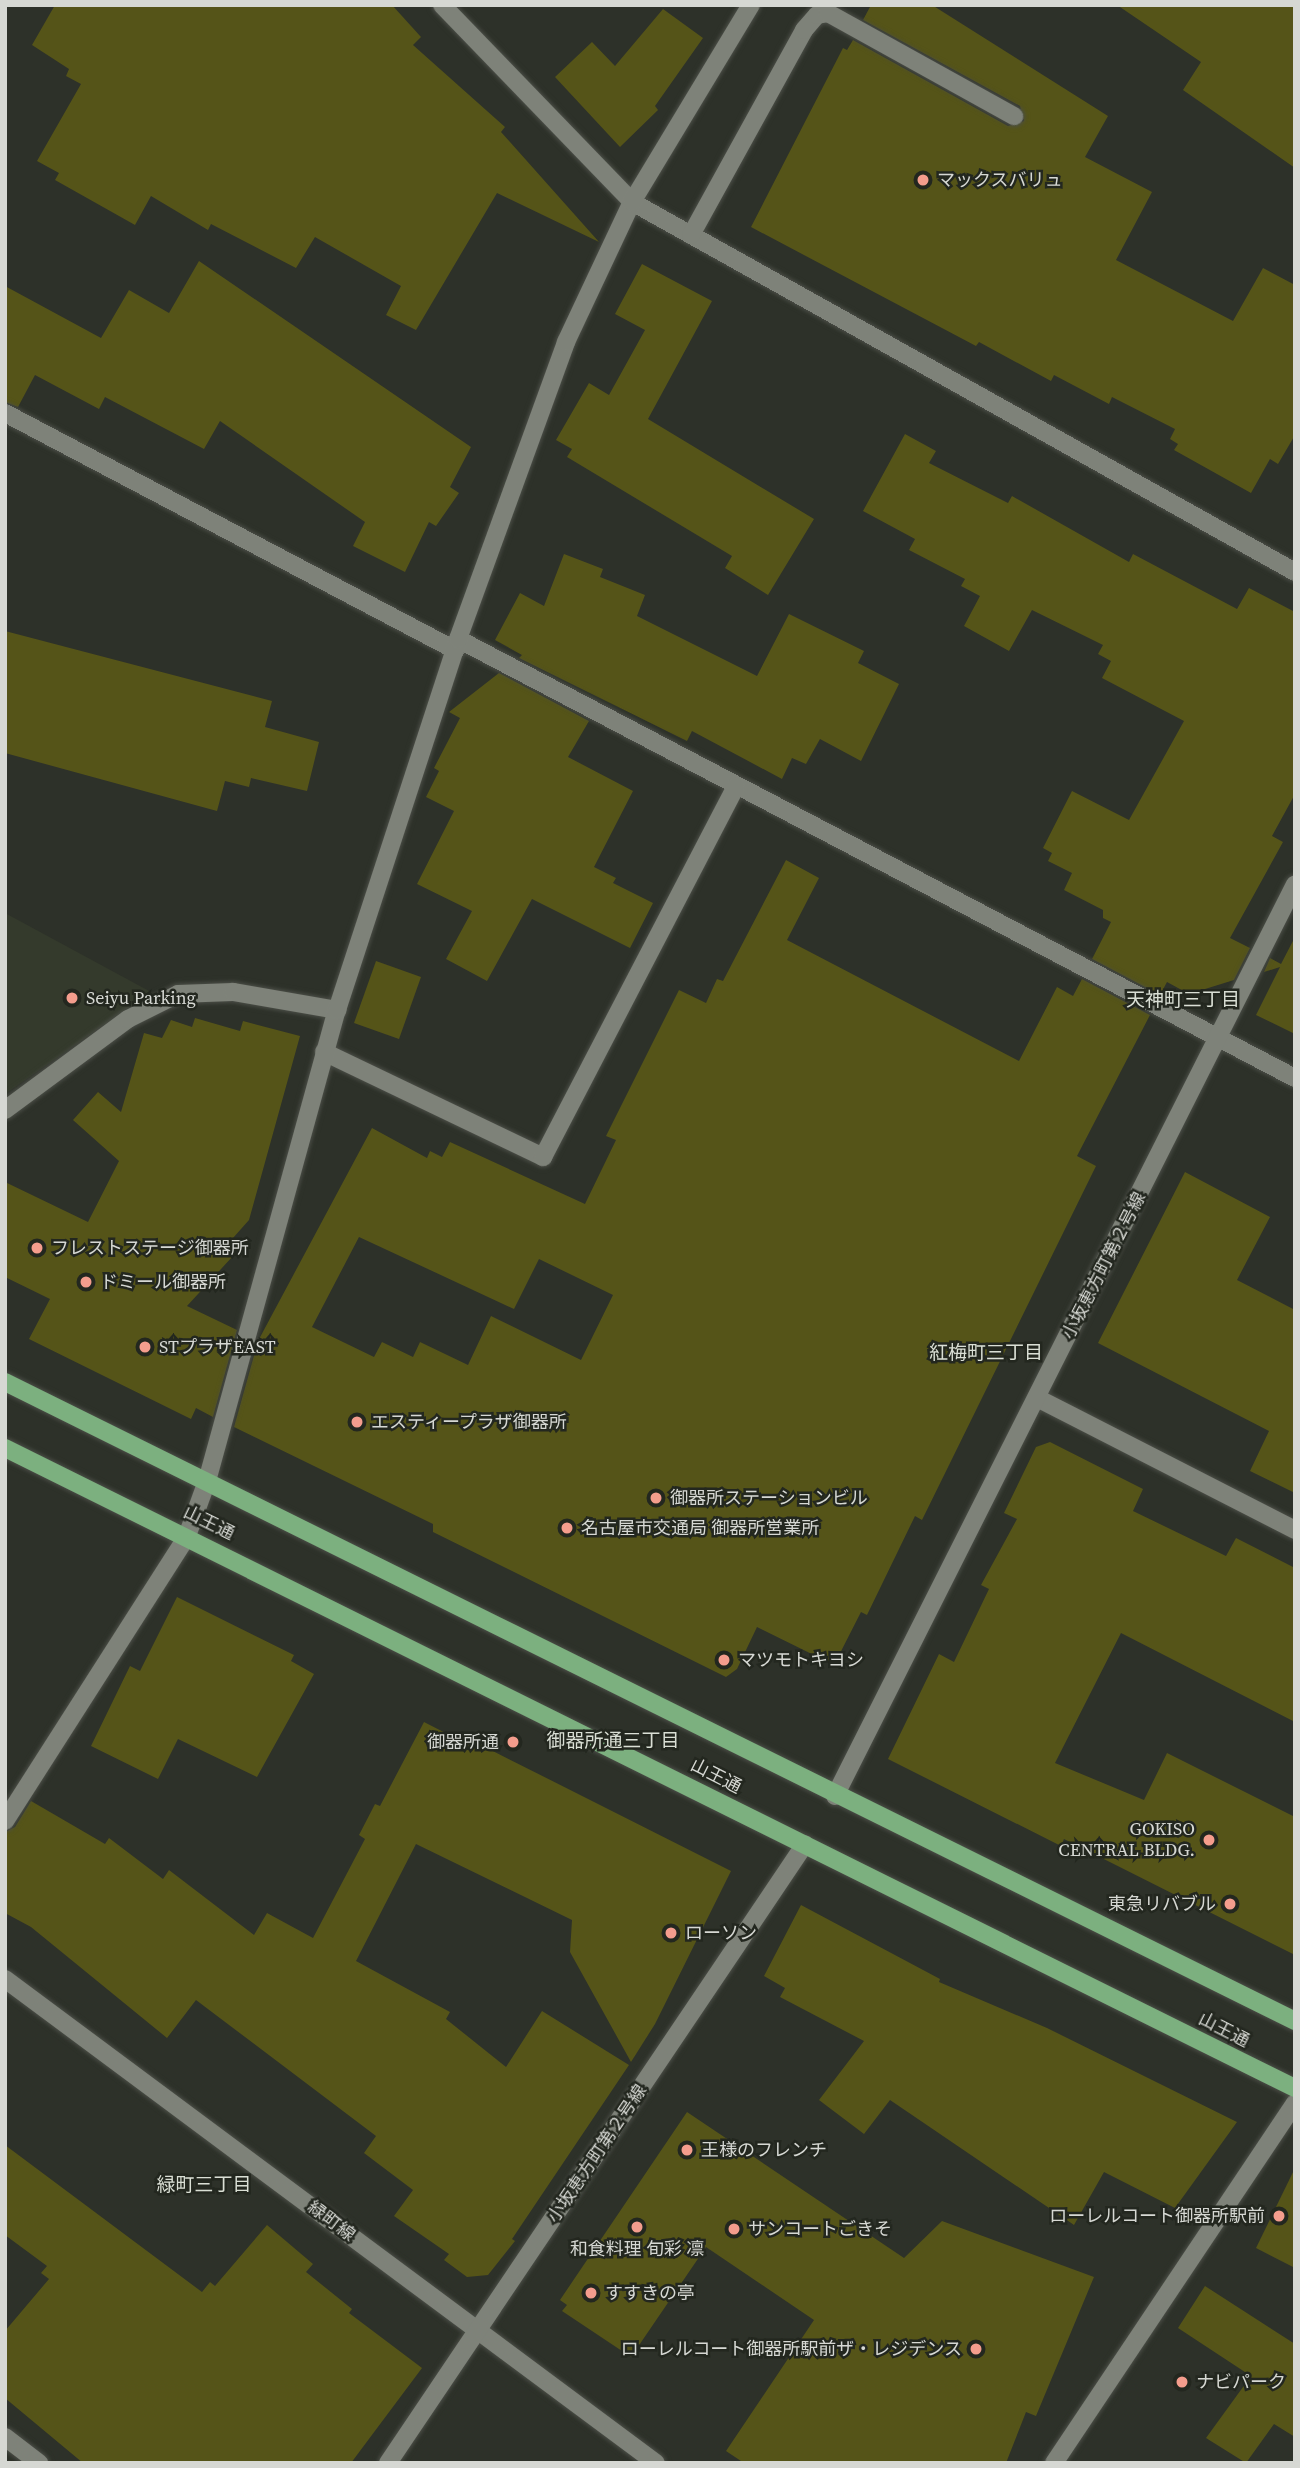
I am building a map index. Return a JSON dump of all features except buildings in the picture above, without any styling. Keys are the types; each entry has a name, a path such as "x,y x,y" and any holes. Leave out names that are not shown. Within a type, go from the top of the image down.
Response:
{"main road":[{"name":"山王通","path":"5,1382 835,1796 1295,2021"},
{"name":"山王通","path":"5,1448 1295,2088"}],"street":[{"path":"442,5 632,202 1295,572"},
{"path":"5,1821 187,1536 207,1481 337,1010 457,644 566,342 632,202 751,5"},
{"path":"691,235 804,30 817,15 828,13 1014,116"},
{"path":"5,413 736,786 1218,1041 1295,1078"},
{"path":"324,1052 543,1157 736,786"},
{"name":"小坂恵方町第２号線","path":"835,1796 1295,884"},
{"path":"5,1110 128,1019 178,994 233,992 337,1010"},
{"path":"1037,1398 1295,1530"},
{"name":"小坂恵方町第２号線","path":"388,2463 805,1844"},
{"name":"緑町線","path":"5,1979 656,2463"},
{"path":"1054,2463 1295,2103"},
{"path":"5,2437 39,2463"}],"shaded area":[{"name":"Seiyu Parking","path":"5,913 151,992 5,1094"}],"place":[{"name":"マックスバリュ","path":"923,180"},
{"name":"Seiyu Parking","path":"72,998"},
{"name":"フレストステージ御器所","path":"37,1248"},
{"name":"ドミール御器所","path":"86,1282"},
{"name":"STプラザEAST","path":"145,1347"},
{"name":"エスティープラザ御器所","path":"357,1422"},
{"name":"御器所ステーションビル","path":"656,1498"},
{"name":"名古屋市交通局 御器所営業所","path":"567,1528"},
{"name":"マツモトキヨシ","path":"724,1660"},
{"name":"御器所通","path":"513,1742"},
{"name":"GOKISO CENTRAL BLDG.","path":"1209,1840"},
{"name":"東急リバブル","path":"1230,1904"},
{"name":"ローソン","path":"671,1933"},
{"name":"王様のフレンチ","path":"687,2150"},
{"name":"ローレルコート御器所駅前","path":"1279,2216"},
{"name":"和食料理 旬彩 凛","path":"637,2227"},
{"name":"サンコートごきそ","path":"734,2229"},
{"name":"すすきの亭","path":"591,2293"},
{"name":"ローレルコート御器所駅前ザ・レジデンス","path":"976,2349"},
{"name":"ナビパーク","path":"1182,2382"}],"district":[{"name":"天神町三丁目","path":"1183,1000"},
{"name":"紅梅町三丁目","path":"986,1353"},
{"name":"御器所通三丁目","path":"613,1741"},
{"name":"緑町三丁目","path":"204,2185"}]}
